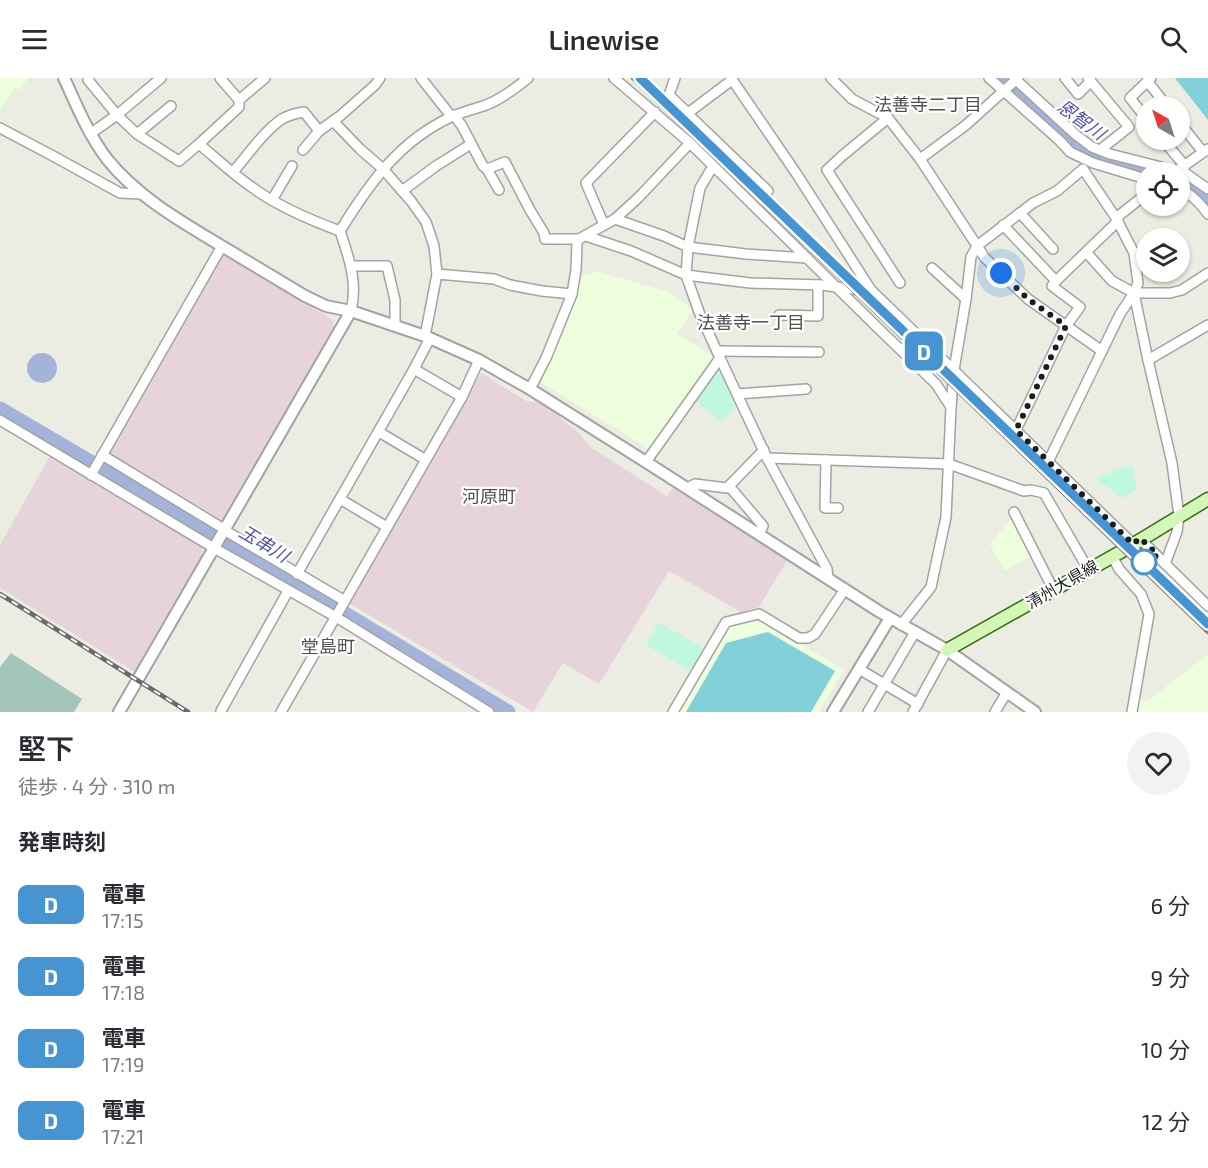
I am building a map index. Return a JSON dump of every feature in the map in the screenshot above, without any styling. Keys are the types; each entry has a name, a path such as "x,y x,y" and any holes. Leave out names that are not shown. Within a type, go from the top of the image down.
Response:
{"main road":[{"name":"清州大県線","path":"947,650 1208,499"}],"street":[{"path":"64,78 90,134 106,158 128,183 171,215 305,296 326,306 351,311 427,337 479,360 530,389 890,618 947,650 1035,712"},
{"path":"89,78 88,80 117,116 137,134 179,161 239,107 239,100 220,78"},
{"path":"90,134 117,116 161,78"},
{"path":"239,100 265,78"},
{"path":"303,150 319,130 333,121 380,78"},
{"path":"421,78 462,126 480,163 487,169 499,190"},
{"path":"340,231 363,194 402,149 418,136 453,116 488,104 528,78"},
{"path":"614,78 690,143 936,384 951,407"},
{"path":"675,78 669,95 768,191"},
{"path":"831,78 852,99 888,118 920,159 986,258 1028,299 1102,351"},
{"path":"989,78 1005,90 1070,152 1103,166 1136,176"},
{"path":"1065,78 1078,94 1090,80 1129,127 1100,150"},
{"path":"688,113 735,80 871,290 1048,462 1165,564 1208,606"},
{"path":"920,159 966,125 1016,80 1092,147 1144,162"},
{"path":"1136,106 1130,98 1149,80 1160,96"},
{"path":"137,134 171,106"},
{"path":"233,172 268,131 283,118 304,112 319,130"},
{"path":"604,225 586,183 655,112"},
{"path":"888,118 827,170 900,283"},
{"path":"297,574 414,369 427,337 437,274 434,246 426,222 383,169 333,121"},
{"path":"0,128 120,193 141,194"},
{"path":"1190,133 1206,150 1190,162"},
{"path":"530,389 546,358 572,294 577,243 615,219 690,143"},
{"path":"199,144 252,188 321,224 340,231"},
{"path":"402,191 471,144"},
{"path":"1048,462 1120,314 1138,283 1134,253 1117,220 1083,169 1080,157"},
{"path":"487,169 505,162 544,233 545,239 582,238 632,251 686,275 750,282 871,290"},
{"path":"272,200 292,166"},
{"path":"713,166 700,188 688,247 686,275 699,312 765,454 827,569 828,578"},
{"path":"902,625 931,587 946,517 954,370 971,257 976,246 1033,203 1057,191 1083,169"},
{"path":"1190,176 1208,189"},
{"path":"1190,194 1208,214"},
{"path":"1016,430 1066,326 1080,307 1052,286 1136,203"},
{"path":"1020,213 1053,249"},
{"path":"615,219 688,247 807,258"},
{"path":"1004,225 1056,281"},
{"path":"119,712 351,311 354,300 352,266 340,231"},
{"path":"92,473 222,246"},
{"path":"1086,252 1112,281 1134,293 1170,293 1182,290 1208,273"},
{"path":"352,266 387,266 395,300 395,326"},
{"path":"932,268 966,299"},
{"path":"437,274 494,279 542,291 572,294"},
{"path":"779,315 818,316 818,285"},
{"path":"1134,293 1172,463 1179,516 1177,532 1165,564"},
{"path":"1148,360 1208,325"},
{"path":"719,354 819,352"},
{"path":"646,462 719,354"},
{"path":"281,712 462,397 479,360"},
{"path":"414,369 462,397"},
{"path":"737,394 806,388"},
{"path":"0,420 215,545 288,591 340,609"},
{"path":"379,432 426,460"},
{"path":"687,488 695,484 727,488 765,454 826,460 949,464 1024,491 1044,493 1088,569"},
{"path":"101,457 297,574 340,609 489,712"},
{"path":"826,460 825,508 838,508"},
{"path":"729,486 763,526 759,534"},
{"path":"340,498 387,526"},
{"path":"1014,512 1053,589"},
{"path":"1112,556 1119,568 1142,594 1149,614 1132,712"},
{"path":"673,712 726,622 759,614 800,638 808,638 815,634 845,589"},
{"path":"221,711 288,591"},
{"path":"836,711 890,618"},
{"path":"868,712 915,632"},
{"path":"859,669 884,684 915,708 947,650"},
{"path":"995,712 1006,692"}],"shaded area":[{"path":"28,78 20,90 15,87 0,109 0,79"},
{"path":"1175,78 1208,78 1208,120 1190,96"},
{"path":"221,253 333,320 335,330 226,520 222,520 111,454 109,449"},
{"path":"598,272 666,291 693,309 677,334 716,357 652,451 540,382 575,301 581,275"},
{"path":"42,353 48,354 56,362 56,374 48,382 42,383 36,382 28,374 27,368 28,362 36,354"},
{"path":"721,365 739,403 722,422 695,401"},
{"path":"481,373 526,401 540,403 559,413 558,416 581,435 592,448 667,496 673,488 788,559 759,607 741,612 669,571 599,684 563,663 533,712 347,602"},
{"path":"51,454 197,542 202,549 202,558 138,674 0,588 0,545"},
{"path":"1132,465 1137,490 1122,498 1095,478"},
{"path":"1013,516 1034,555 1004,571 990,544"},
{"path":"759,620 844,670 819,712 679,712 729,627"},
{"path":"659,622 703,648 690,671 646,645"},
{"path":"768,632 835,671 811,712 686,712 726,643"},
{"path":"11,653 82,699 74,712 0,712 0,667"},
{"path":"1208,654 1208,712 1138,712 1140,700 1148,701"}],"waterway":[{"name":"恩智川","path":"998,78 1074,145 1103,160 1136,168"},
{"name":"恩智川","path":"1190,186 1200,192 1208,202"},
{"name":"玉串川","path":"0,409 508,712"}],"railway":[{"path":"633,78 1208,632"},
{"path":"0,594 188,712"}],"train":[{"name":"D","path":"640,78 1208,624"}],"district":[{"name":"法善寺二丁目","path":"928,105"},
{"name":"法善寺一丁目","path":"751,323"},
{"name":"河原町","path":"489,497"},
{"name":"堂島町","path":"328,647"}],"route":[{"path":"1001,273 1028,299 1066,326 1016,430 1133,544 1140,538 1158,555 1144,562"}]}
